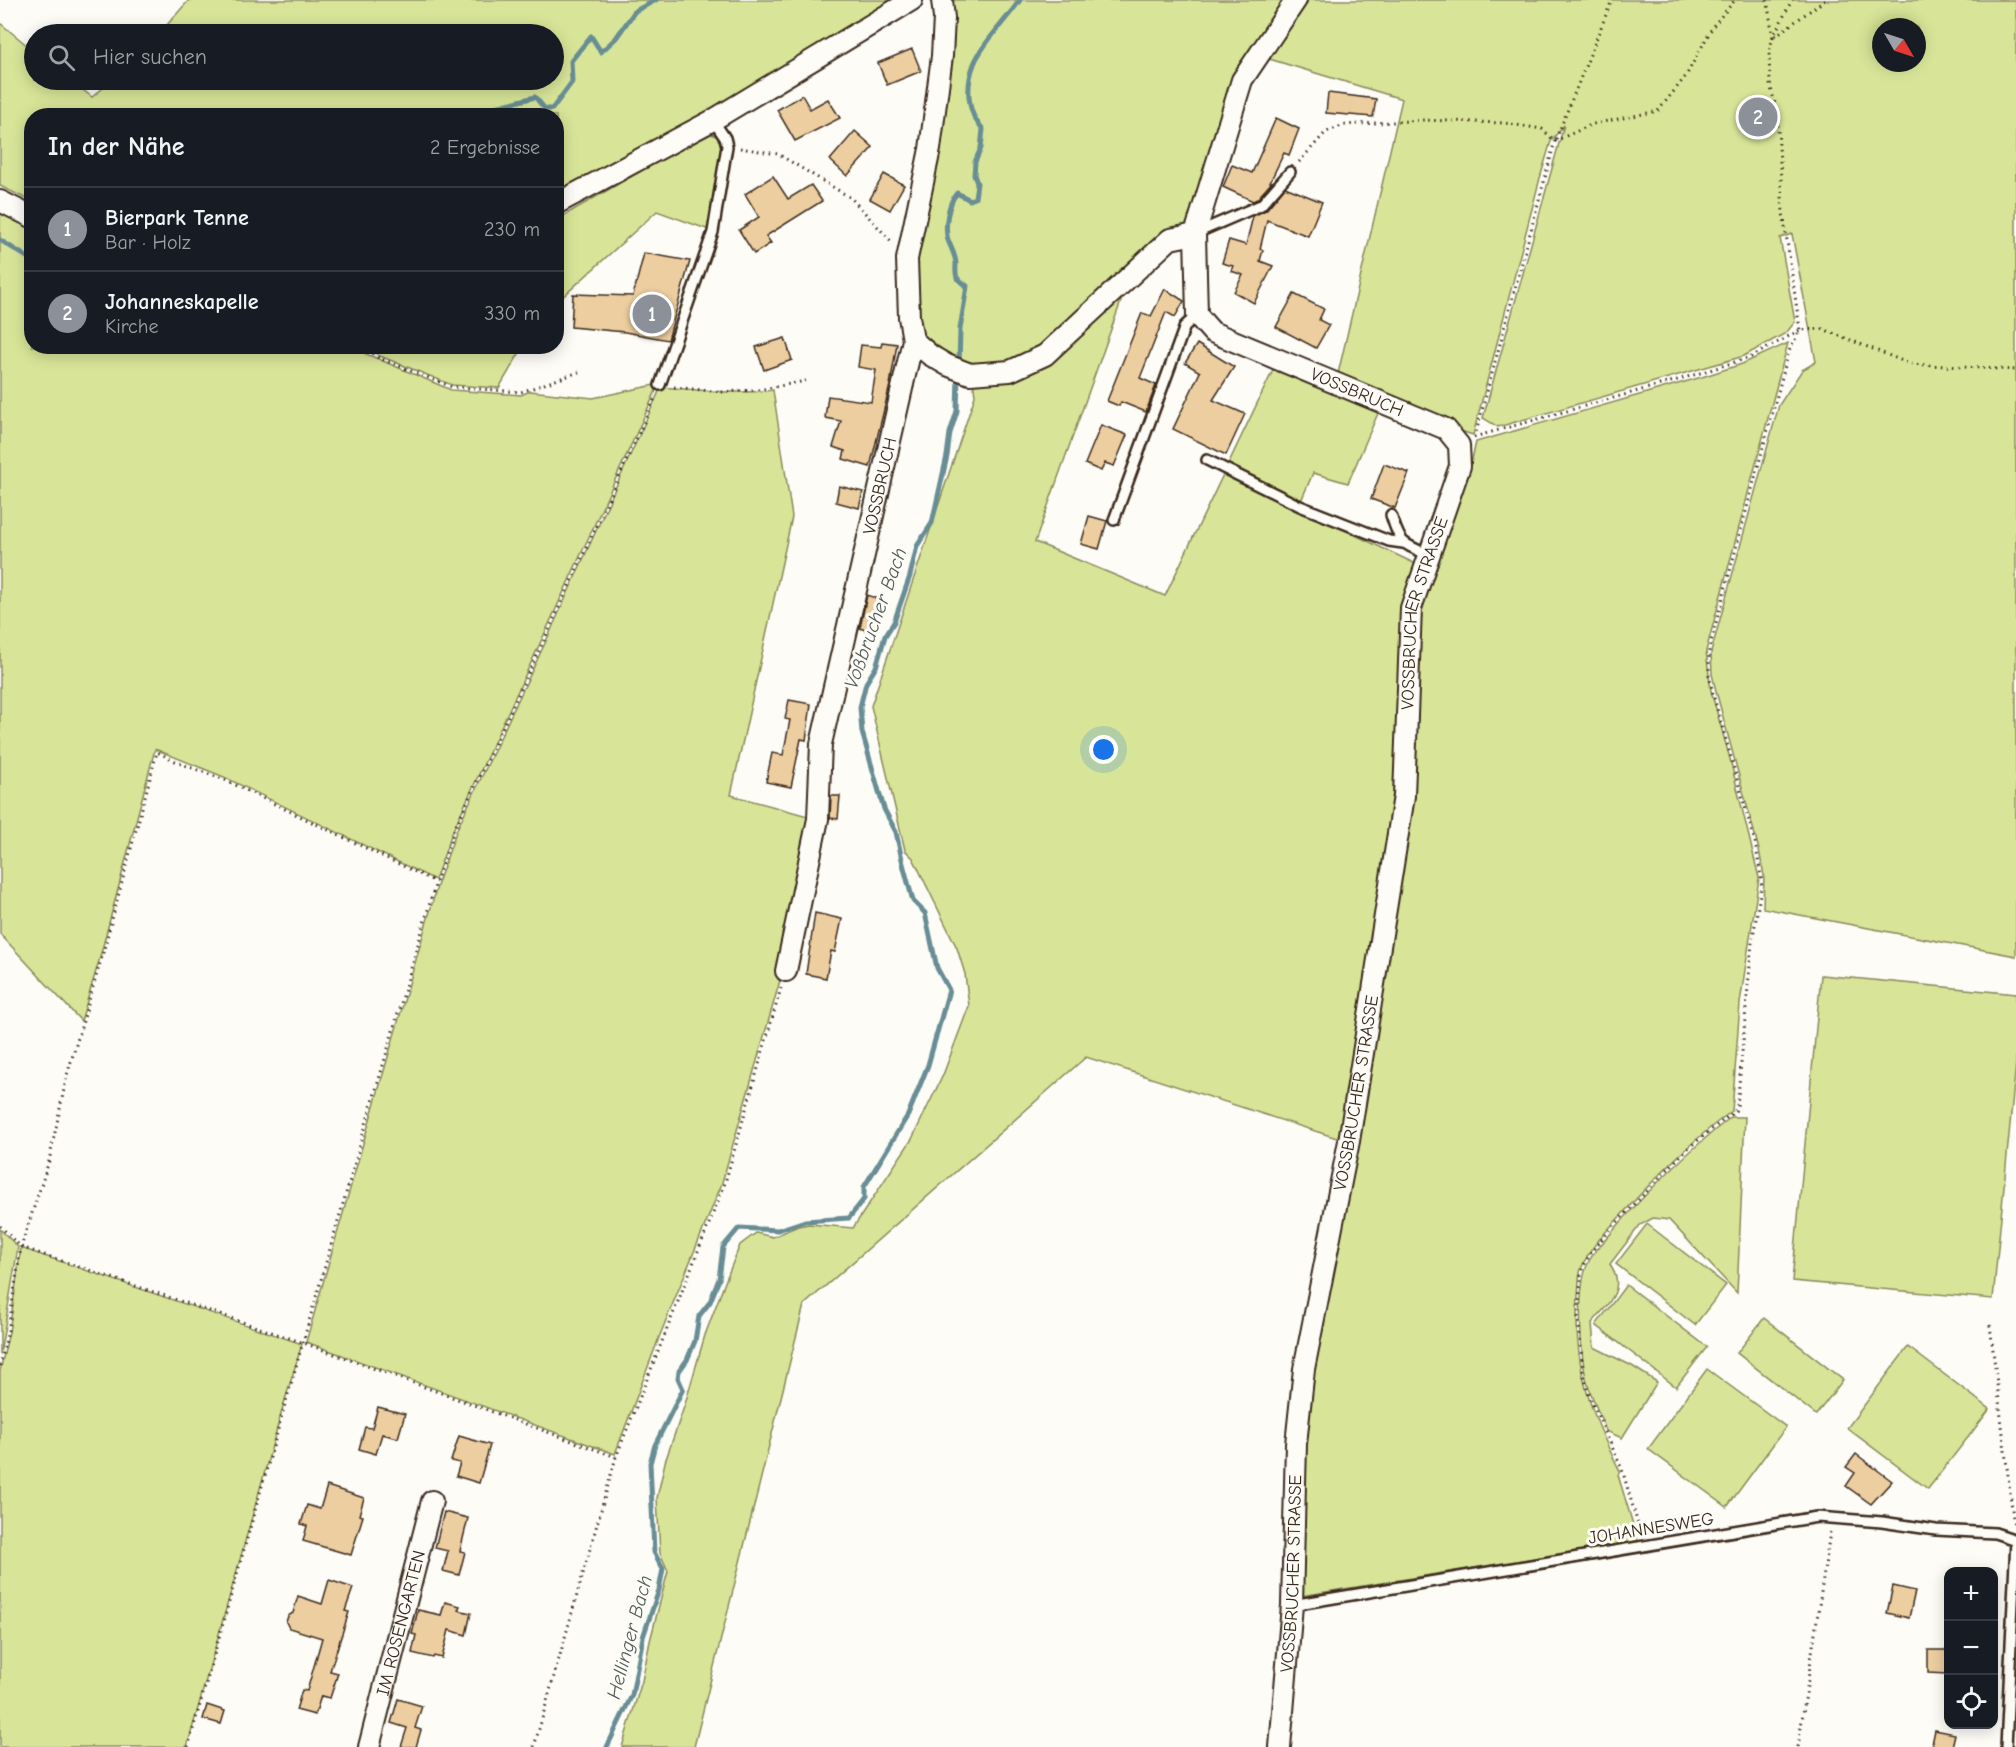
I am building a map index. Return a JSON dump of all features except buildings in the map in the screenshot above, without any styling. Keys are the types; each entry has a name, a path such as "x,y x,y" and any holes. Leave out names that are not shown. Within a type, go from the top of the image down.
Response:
{"street":[{"path":"564,200 713,120 912,0"},
{"name":"VOSSBRUCH","path":"786,971 818,819 820,744 914,340 909,316 907,259 930,149 942,56 944,18 942,0"},
{"path":"1197,315 1195,234 1242,80 1296,0"},
{"path":"0,201 24,213"},
{"path":"914,340 930,355 970,374 1010,371 1046,355 1170,239 1195,234"},
{"name":"VOSSBRUCH","path":"1197,315 1212,332 1446,429 1467,441"},
{"name":"VOSSBRUCHER STRASSE","path":"1280,1747 1292,1605 1296,1444 1304,1369 1349,1141 1404,796 1411,608 1467,441"},
{"name":"IM ROSENGARTEN","path":"369,1747 432,1501"}],"lane":[{"path":"660,385 713,232 727,146 713,120"},
{"path":"1195,234 1261,205 1290,172"},
{"path":"1114,520 1185,326 1197,315"},
{"path":"1207,460 1300,506 1389,541 1403,543 1429,555"},
{"path":"1391,515 1403,543"},
{"name":"JOHANNESWEG","path":"1292,1605 1817,1517 1882,1522 1936,1530 1995,1533 2016,1540"},
{"path":"2006,1747 2016,1540"}],"path":[{"path":"1467,441 1555,141 1612,0"},
{"path":"1555,141 1593,124 1658,111 1686,76 1713,26 1735,0"},
{"path":"1767,0 1773,37"},
{"path":"1644,1545 1622,1469 1589,1396 1583,1371 1578,1316 1581,1275 1592,1251 1610,1230 1687,1149 1737,1107 1752,943 1762,882 1755,842 1713,693 1709,675 1709,650 1790,351 1800,330 1783,213 1777,112 1770,84 1769,52 1773,37 1792,0"},
{"path":"1773,37 1825,0"},
{"path":"1290,172 1326,132 1344,125 1424,120 1504,123 1542,129 1555,141"},
{"path":"727,146 778,154 851,198 907,259"},
{"path":"1467,441 1751,357 1800,330 1823,329 1910,364 2016,370"},
{"path":"374,354 452,387 520,392 579,372"},
{"path":"188,1747 436,882 455,828 546,636 660,385 721,392 758,390 806,381"},
{"path":"0,1366 21,1247 48,1161 68,1075 157,752 225,780 436,882"},
{"path":"534,1747 616,1457 724,1186 786,971"},
{"path":"0,1226 21,1247 304,1343 616,1457"},
{"path":"1990,1325 2016,1540"},
{"path":"1798,1747 1832,1518"}],"green space":[{"path":"189,0 900,0 564,196 564,108 24,108 24,198 0,186 0,23 24,43 24,90 83,90 92,97 101,90 564,90 564,24 168,24"},
{"path":"952,0 1293,0 1256,53 1187,227 1045,352 1011,368 962,365 924,335 915,317 916,260"},
{"path":"1307,0 2016,0 2016,956 1763,908 1764,876 1759,850 1716,691 1712,674 1711,652 1779,405 1802,370 1816,362 1792,234 1780,238 1795,322 1786,333 1744,356 1498,427 1483,418 1564,125 1551,141 1540,178 1473,435 1448,427 1337,378 1402,99 1266,58"},
{"path":"711,134 721,138 724,146 712,231 657,211 564,296 564,215"},
{"path":"0,212 24,224 24,354 366,354 451,390 521,395 530,391 593,398 659,384 453,830 435,880 224,777 155,749 81,1021 0,934"},
{"path":"1124,293 1035,542 1165,596 1275,366 1379,411 1348,483 1313,473 1298,508 1418,565 1396,806 1343,1140 1086,1057 804,1305 694,1747 622,1747 642,1681 668,1571 660,1553 657,1498 665,1462 705,1335 740,1245 756,1233 773,1237 798,1226 809,1224 853,1228 912,1139 943,1075 969,1006 965,974 957,948 913,858 905,850 871,706 975,396 973,380 999,381"},
{"path":"1788,343 1706,651 1711,691 1759,878 1740,1003 1732,1111 1689,1146 1606,1231 1585,1261 1579,1275 1577,1320 1581,1366 1592,1408 1620,1471 1618,1475 1638,1541 1301,1596 1298,1577 1307,1409 1418,626 1430,579 1463,489 1476,442 1702,377 1742,364"},
{"path":"377,354 519,354 499,388 452,385"},
{"path":"661,387 731,392 773,390 792,517 731,795 815,818 783,970 721,1186 660,1335 615,1454 306,1342 438,883 457,829 547,639"},
{"path":"1821,975 2016,994 2016,1063 1993,1299 1792,1281"},
{"path":"1731,1117 1745,1117 1737,1293 1669,1220 1653,1218 1640,1225 1610,1264 1617,1281 1616,1289 1609,1303 1592,1323 1594,1347 1632,1366 1657,1382 1622,1438 1606,1431 1585,1373 1580,1323 1584,1274 1599,1246 1655,1185 1699,1143"},
{"path":"1647,1224 1726,1285 1695,1325 1616,1264"},
{"path":"0,1229 18,1247 0,1355"},
{"path":"21,1248 302,1344 187,1747 0,1747 0,1371 9,1332"},
{"path":"1626,1285 1707,1347 1676,1387 1596,1325"},
{"path":"1764,1318 1843,1380 1816,1415 1737,1353"},
{"path":"1908,1347 1990,1409 1928,1489 1847,1428"},
{"path":"1707,1369 1786,1427 1727,1507 1648,1449"}],"waterway":[{"path":"553,108 572,82 571,61 591,36 601,52 616,38 635,11 656,0"},
{"name":"Voßbrucher Bach","path":"959,365 960,329 967,286 957,278 954,254 946,229 949,209 957,193 970,200 975,198 977,183 974,175 975,162 981,148 983,129 973,115 969,98 971,72 983,48 1020,0"},
{"path":"492,108 535,97 544,108"},
{"path":"0,240 24,255"},
{"name":"Voßbrucher Bach","path":"607,1747 632,1695 643,1637 659,1590 663,1569 654,1552 650,1463 655,1445 683,1389 678,1378 679,1371 687,1360 695,1341 699,1316 710,1302 719,1279 723,1247 739,1228 778,1230 805,1221 849,1218 864,1199 864,1187 908,1115 928,1065 949,990 937,968 925,913 913,901 896,832 884,809 862,732 860,707 866,683 876,667 885,636 894,622 910,576 917,546 932,523 950,433 957,411 958,375"}],"place":[{"name":"Johanneskapelle","path":"1758,117"},
{"name":"Bierpark Tenne","path":"652,314"}],"water label":[{"name":"Hellinger Bach","path":"629,1637"}]}
